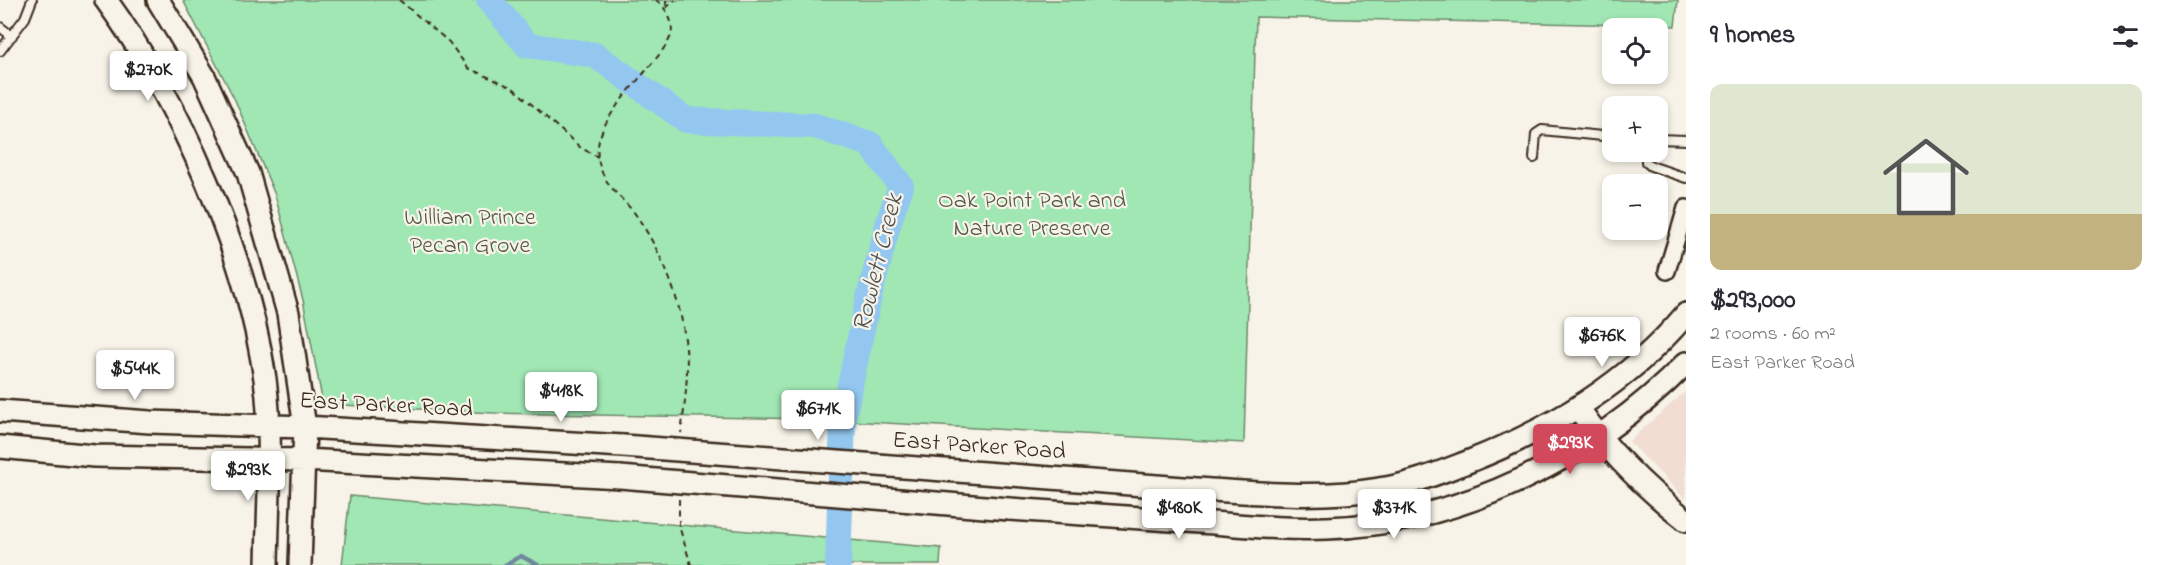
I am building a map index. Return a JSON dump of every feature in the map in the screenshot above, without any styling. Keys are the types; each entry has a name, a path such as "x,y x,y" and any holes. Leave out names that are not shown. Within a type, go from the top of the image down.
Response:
{"main road":[{"path":"106,0 134,37 171,103 230,239 250,309 264,378 268,425 267,565"},
{"path":"158,0 204,76 248,173 288,313 305,427 300,565"},
{"name":"East Parker Road","path":"0,411 150,422 268,425 623,446 1267,494 1325,494 1380,489 1421,478 1506,446 1579,409 1647,355 1686,314"},
{"path":"0,447 104,457 304,460 620,477 1009,509 1267,527 1328,528 1401,519 1454,506 1523,480 1598,437 1637,408 1686,363"},
{"path":"1579,409 1598,437 1633,476 1686,520"},
{"path":"1421,478 1431,511"},
{"path":"1267,494 1267,527"}],"street":[{"path":"1667,271 1686,208"}],"lane":[{"path":"0,51 25,18 32,0"},
{"path":"0,27 12,36"},
{"path":"1534,158 1536,134 1542,130 1602,136"},
{"path":"1668,139 1686,140"},
{"path":"1646,162 1651,166 1686,177"}],"path":[{"path":"399,0 449,42 468,68 513,88 581,148 598,157"},
{"path":"656,0 666,8"},
{"path":"666,0 671,33 602,128 598,157 611,191 638,218 661,255 678,298 687,365 681,443"},
{"path":"666,8 675,0"},
{"path":"678,490 679,526 691,565"}],"shaded area":[{"path":"1686,391 1686,500 1629,441"}],"green space":[{"name":"Oak Point Park and Nature Preserve","path":"183,0 1678,0 1675,26 1668,26 1668,18 1602,18 1602,24 1256,17 1244,443 813,419 494,413 323,404 303,300 275,195 235,100"},
{"path":"350,496 941,548 940,565 342,565"}],"waterway":[{"name":"Rowlett Creek","path":"489,0 527,45 595,55 686,120 815,126 870,144 901,186 889,221 868,301 843,418 838,565"},
{"path":"505,565 521,556 538,565"}],"park label":[{"name":"William Prince Pecan Grove","path":"470,232"}]}
